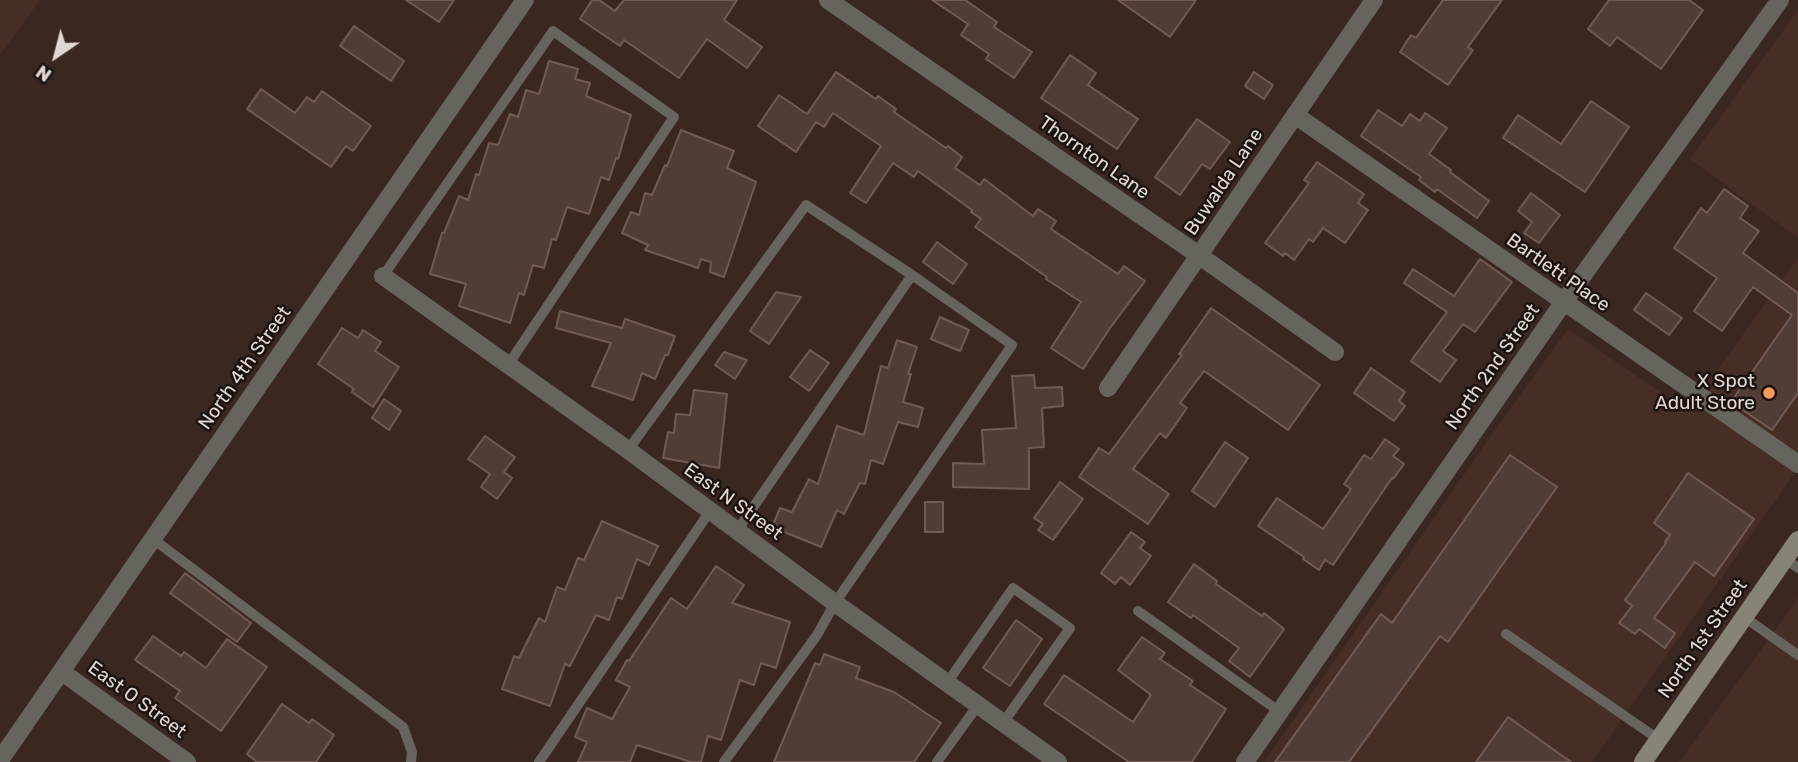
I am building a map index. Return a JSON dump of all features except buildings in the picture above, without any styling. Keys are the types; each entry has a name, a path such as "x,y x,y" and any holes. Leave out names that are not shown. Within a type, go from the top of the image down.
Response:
{"main road":[{"name":"North 1st Street","path":"1643,762 1744,617 1791,564 1798,540"}],"street":[{"name":"Thornton Lane","path":"828,0 1335,352"},
{"name":"North 2nd Street","path":"1245,762 1563,303 1780,0"},
{"name":"North 4th Street","path":"0,760 519,2"},
{"name":"Buwalda Lane","path":"1108,388 1295,115 1368,2"},
{"name":"Bartlett Place","path":"1295,115 1798,464"},
{"name":"East N Street","path":"383,276 1058,762"},
{"name":"East O Street","path":"62,672 187,762"}],"lane":[{"path":"383,276 553,30 674,117 508,365"},
{"path":"628,450 806,205 1012,345 835,603 817,635 724,762"},
{"path":"737,531 912,275"},
{"path":"539,762 710,511"},
{"path":"153,539 403,727 412,752 411,762"},
{"path":"947,683 1013,588 1070,628 1003,723"},
{"path":"1138,611 1280,712"},
{"path":"1744,617 1798,655"},
{"path":"1506,634 1658,740"},
{"path":"937,762 978,705"}],"shaded area":[{"path":"0,0 40,0 0,55"},
{"path":"1798,10 1798,238 1690,159"},
{"path":"1798,258 1798,468 1592,762 1264,762 1568,329 1688,411"},
{"path":"1798,598 1798,762 1679,762 1758,654"}],"place":[{"name":"X Spot Adult Store","path":"1769,393"}]}
